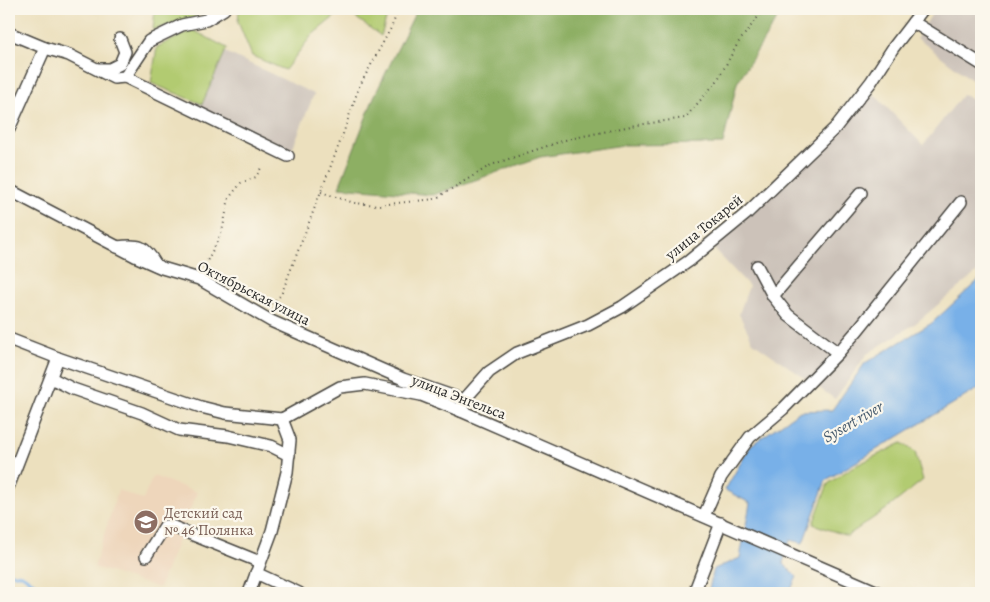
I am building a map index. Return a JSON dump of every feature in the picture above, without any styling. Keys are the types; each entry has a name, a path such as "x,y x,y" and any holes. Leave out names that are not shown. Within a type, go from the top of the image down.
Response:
{"street":[{"path":"125,77 149,41 182,25 206,20 224,9"},
{"name":"улица Токарей","path":"463,406 489,372 517,353 588,324 622,306 688,261 746,214 835,128 871,82 922,9"},
{"path":"913,22 981,64"},
{"path":"9,33 45,48 69,55 114,78 125,77 288,156"},
{"path":"96,68 110,69 120,64 125,52 120,39"},
{"path":"9,129 45,48"},
{"name":"Октябрьская улица","path":"9,190 117,247 156,265 199,279 271,321 463,406"},
{"path":"773,296 861,193"},
{"path":"704,516 721,477 750,437 783,409 838,353 961,202"},
{"path":"757,266 773,296 788,315 838,353"},
{"path":"9,339 200,407 225,413 282,419 290,440 286,472 272,531 248,593"},
{"path":"9,485 58,358"},
{"path":"51,378 74,389 179,430 228,436 271,446 289,455"},
{"path":"394,389 403,379"},
{"name":"улица Энгельса","path":"282,419 340,387 366,384 463,406 704,516 880,593"},
{"path":"694,593 721,523"},
{"path":"146,556 165,526 171,526 258,568 299,593"}],"path":[{"path":"271,321 267,308 281,295 359,87 391,28 398,9"},
{"path":"321,192 354,203 379,205 435,199 491,165 565,140 632,126 685,118 717,82 738,43 764,9"},
{"path":"199,279 222,232 229,198 241,183 256,177 261,168"}],"shaded area":[{"path":"935,9 981,9 981,87 917,38"},
{"path":"223,51 314,94 291,152 194,109"},
{"path":"872,92 923,145 963,94 981,106 981,269 916,323 867,354 835,399 753,342 739,314 749,286 713,248"},
{"name":"Детский сад № 46 Полянка","path":"153,476 197,492 159,588 94,567 118,490 143,500"}],"green space":[{"path":"155,9 213,9 189,19 153,30"},
{"path":"239,9 344,9 312,35 285,70 252,56 238,22"},
{"path":"344,9 389,9 381,36"},
{"path":"417,9 783,9 737,83 723,144 624,145 540,157 433,195 339,187 374,97"},
{"path":"193,30 227,48 202,104 151,83 157,47"},
{"path":"902,443 915,452 923,480 888,508 847,536 813,524 828,484 851,468"}],"water":[{"name":"Sysert river","path":"981,278 981,387 826,480 803,543 790,540 783,563 797,577 789,593 708,593 714,569 740,558 750,503 725,490 751,445 800,411 832,410 865,363 932,323"}],"waterway":[{"path":"9,573 22,575 38,586 71,593"}],"place":[{"name":"Детский сад № 46 Полянка","path":"146,522"}]}
